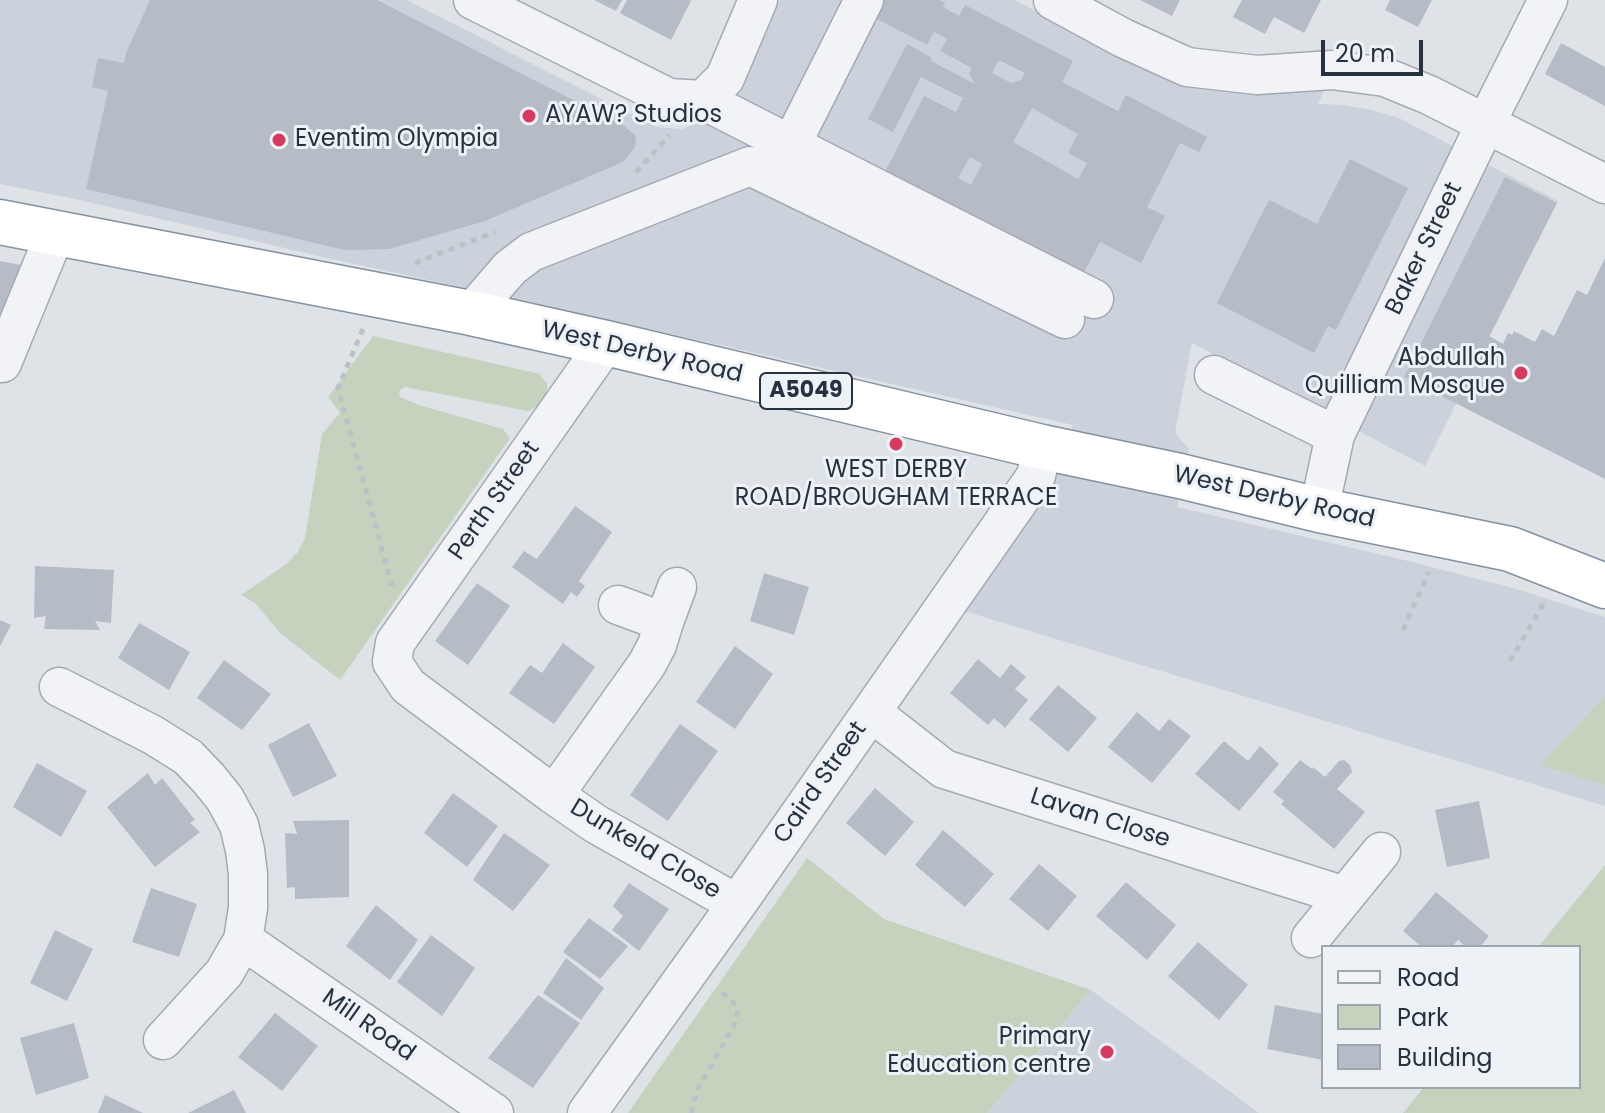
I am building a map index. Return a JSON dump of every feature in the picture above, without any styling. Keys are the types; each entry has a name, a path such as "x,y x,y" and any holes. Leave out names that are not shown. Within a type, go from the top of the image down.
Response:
{"highway":[{"name":"West Derby Road","path":"0,222 471,313 606,343 1042,447 1319,510 1510,549 1605,586"}],"street":[{"path":"471,313 510,268 531,252 750,166 1079,309 791,145 473,0"},
{"path":"686,99 725,78 758,0"},
{"path":"791,145 864,0"},
{"name":"Baker Street","path":"1319,510 1335,435 1548,0"},
{"path":"1057,1 1123,38 1187,67 1257,75 1332,70 1385,77 1429,95 1605,184"},
{"path":"2,363 55,234"},
{"name":"Perth Street","path":"398,646 606,343"},
{"path":"1214,375 1335,435"},
{"name":"Caird Street","path":"587,1113 1036,476 1042,447"},
{"name":"Dunkeld Close","path":"554,795 647,664 657,645 677,587"},
{"path":"618,605 664,622"},
{"name":"Dunkeld Close","path":"398,646 408,686 596,824 737,904"},
{"path":"59,687 153,735 188,757 225,799 239,825 247,862 248,908 243,940 224,973 163,1040"},
{"name":"Lavan Close","path":"871,712 944,769 1345,896"},
{"path":"1311,938 1381,852"},
{"name":"Mill Road","path":"243,940 494,1113"}],"path":[{"path":"377,296 338,388 398,646"},
{"path":"1403,630 1446,536"},
{"path":"1510,661 1563,569"},
{"path":"691,968 737,1006 737,1020 697,1090 691,1113"}],"shaded area":[{"path":"0,0 407,0 656,127 682,129 707,119 726,101 780,0 1015,0 1184,85 1213,90 1264,92 1325,88 1318,104 1344,105 1399,118 1558,201 1425,466 1192,343 1175,433 1189,449 1177,507 1513,588 1605,617 1605,806 964,611 1048,490 1073,425 0,184"},
{"name":"Primary Education centre","path":"1091,990 1259,1113 987,1113"}],"green space":[{"path":"373,336 540,374 547,384 547,393 537,407 528,411 405,387 399,391 400,397 419,405 503,429 510,438 340,680 279,632 255,603 241,595 285,565 297,553 305,538 322,434 340,413 328,397"},
{"path":"1605,696 1605,785 1540,765"},
{"path":"807,858 884,919 1091,990 987,1113 628,1113"},
{"path":"1605,865 1605,1113 1403,1113 1422,1089 1581,1089 1581,945 1540,945"}],"building":[{"name":"Eventim Olympia","path":"150,0 377,0 624,126 635,135 635,147 623,162 485,221 389,249 345,250 86,189 108,91 92,87 98,58 124,63"},
{"path":"594,0 622,0 616,11"},
{"path":"627,0 691,1 671,40 620,13"},
{"path":"884,0 940,0 945,3 943,7 959,16 965,5 1073,61 1062,82 1118,111 1126,95 1207,137 1199,152 1180,143 1147,207 1165,216 1141,263 1100,242 1081,278 883,176 924,96 956,112 963,98 921,77 893,132 868,119 907,44 932,58 931,61 975,84 969,73 972,68 940,51 947,39 934,32 927,45 875,18","holes":["999,60 1025,73 1021,80 1011,83 992,73","1032,108 1078,134 1068,153 1087,163 1078,179 1013,142","970,157 982,164 971,185 958,178"]},
{"path":"1140,0 1180,0 1172,16"},
{"path":"1242,0 1321,0 1304,33 1274,17 1265,34 1233,17"},
{"path":"1390,0 1432,0 1418,27 1385,10"},
{"path":"1561,43 1605,67 1605,106 1545,74"},
{"path":"1350,159 1408,188 1336,330 1328,326 1314,353 1217,303 1269,200 1317,224"},
{"path":"1505,177 1557,203 1489,336 1503,344 1508,333 1512,335 1514,331 1535,342 1542,329 1554,336 1577,290 1587,295 1605,258 1605,479 1404,377"},
{"path":"0,261 21,265 0,315"},
{"path":"575,506 612,532 579,581 585,586 577,597 571,592 563,604 512,567 524,551 537,559"},
{"path":"35,566 114,570 111,623 95,621 100,630 44,629 46,616 34,618"},
{"path":"764,573 809,587 794,635 750,621"},
{"path":"477,583 510,606 468,665 435,641"},
{"path":"0,620 11,625 0,646"},
{"path":"139,623 190,652 169,690 118,658"},
{"path":"563,643 595,667 554,724 509,693 530,665 542,673"},
{"path":"735,646 773,674 735,729 696,702"},
{"path":"978,659 1000,678 1011,664 1026,677 1015,689 1028,700 1005,728 994,718 988,725 950,693"},
{"path":"224,660 271,694 242,730 197,698"},
{"path":"1058,685 1097,718 1068,752 1029,719"},
{"path":"1137,712 1159,731 1169,719 1191,736 1152,783 1108,747"},
{"path":"309,723 337,776 293,797 268,745"},
{"path":"680,724 718,751 668,821 630,795"},
{"path":"1224,741 1248,761 1260,746 1279,764 1239,811 1195,774"},
{"path":"1300,760 1325,777 1339,761 1344,760 1350,765 1352,772 1337,789 1365,812 1334,849 1281,804 1284,801 1273,792"},
{"path":"37,763 87,791 61,837 13,807"},
{"path":"148,773 155,785 162,778 195,820 190,823 200,832 155,867 107,807"},
{"path":"875,788 914,822 885,856 846,823"},
{"path":"453,793 498,826 467,867 424,833"},
{"path":"1479,801 1490,858 1447,867 1435,810"},
{"path":"349,820 349,897 295,899 295,887 287,888 285,833 297,834 293,821"},
{"path":"943,830 994,874 965,907 915,865"},
{"path":"504,833 550,865 513,911 473,880"},
{"path":"1039,864 1077,896 1048,931 1009,899"},
{"path":"1126,882 1176,925 1147,960 1096,916"},
{"path":"629,883 669,909 639,951 612,930 623,916 613,906"},
{"path":"151,888 197,904 179,957 132,942"},
{"path":"1436,892 1489,936 1482,945 1464,945 1458,940 1454,945 1420,945 1403,931"},
{"path":"376,905 418,940 390,980 346,946"},
{"path":"589,918 628,946 600,979 563,952"},
{"path":"55,930 93,949 67,1001 30,983"},
{"path":"431,935 475,968 442,1016 397,982"},
{"path":"1198,942 1248,985 1219,1020 1168,976"},
{"path":"566,958 604,988 581,1020 543,993"},
{"path":"538,995 580,1023 533,1088 488,1058"},
{"path":"1275,1005 1321,1014 1321,1060 1267,1049"},
{"path":"275,1013 318,1046 282,1091 238,1057"},
{"path":"74,1023 89,1078 36,1095 20,1038"},
{"path":"234,1090 246,1113 188,1113"},
{"path":"105,1095 143,1113 98,1113"}],"place":[{"name":"AYAW? Studios","path":"529,116"},
{"name":"Eventim Olympia","path":"279,140"},
{"name":"Abdullah Quilliam Mosque","path":"1521,373"},
{"name":"WEST DERBY ROAD/BROUGHAM TERRACE","path":"896,444"},
{"name":"Primary Education centre","path":"1107,1052"}]}
